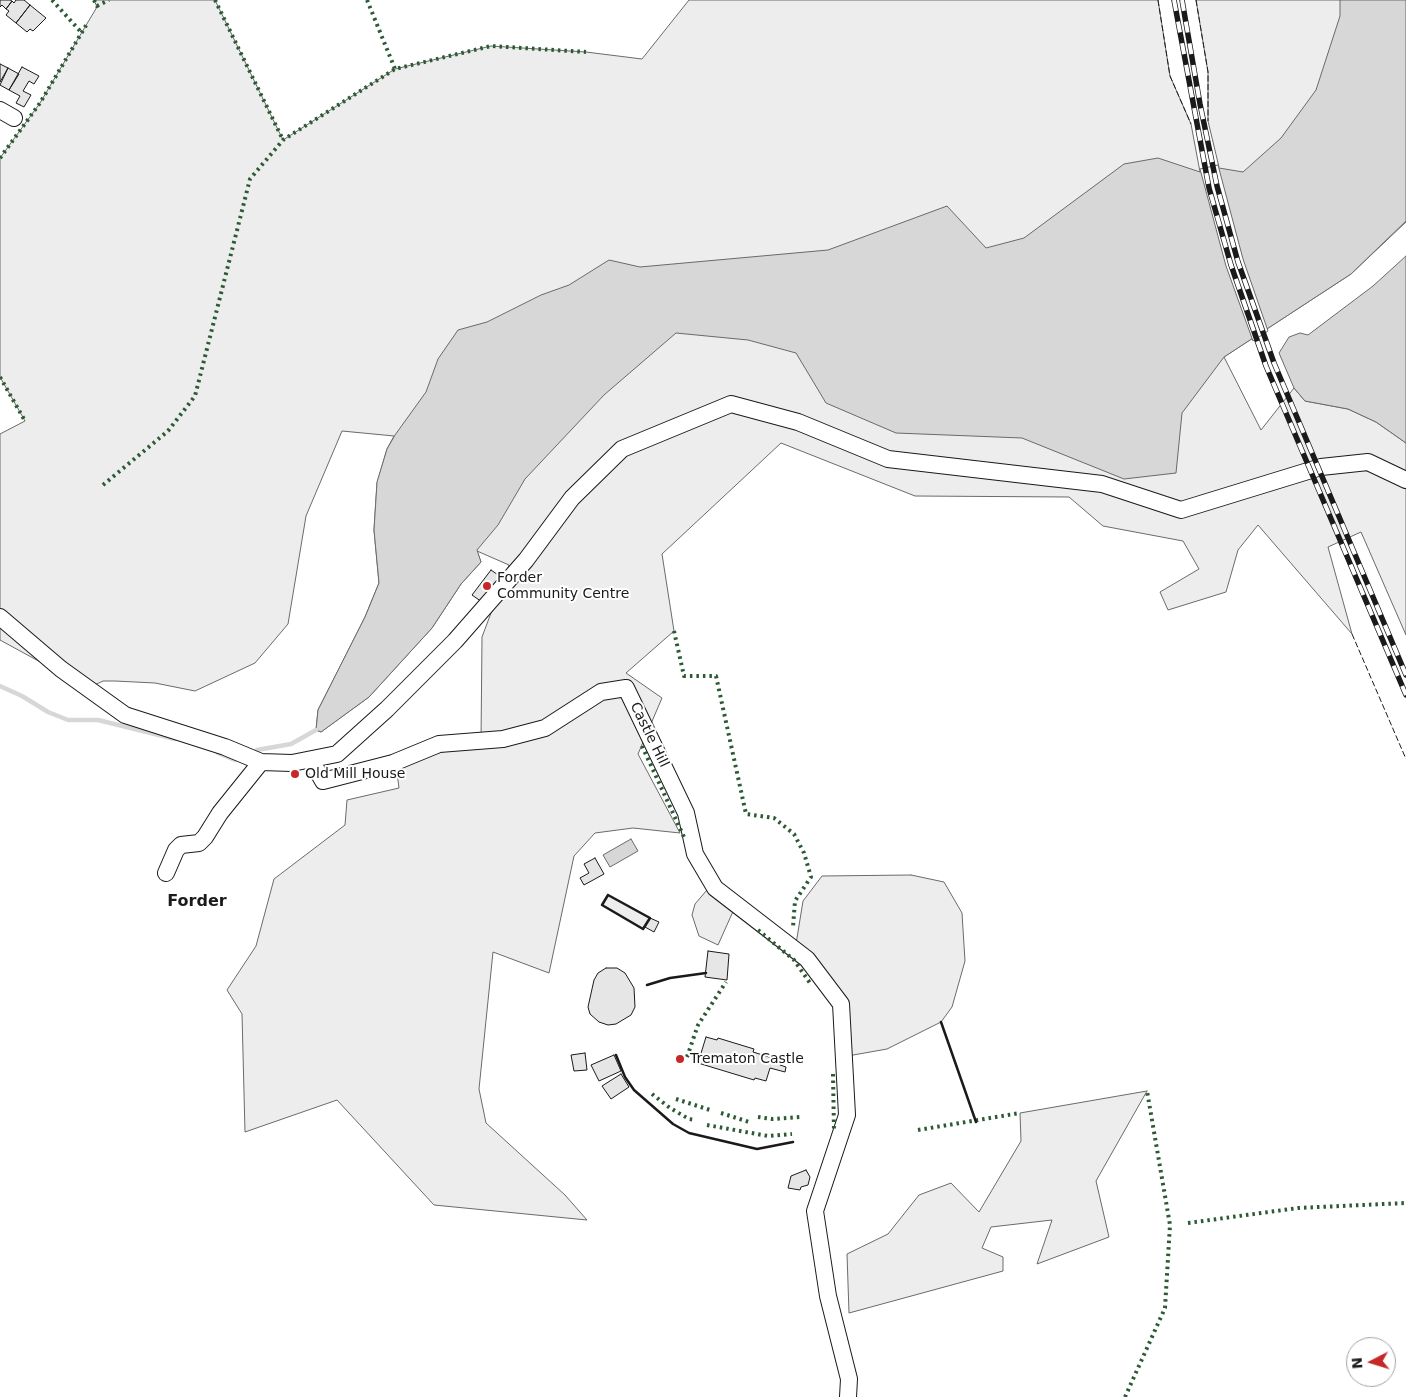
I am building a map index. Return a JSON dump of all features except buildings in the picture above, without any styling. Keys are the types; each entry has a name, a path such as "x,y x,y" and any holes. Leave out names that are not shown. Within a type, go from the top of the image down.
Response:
{"street":[{"path":"0,617 61,669 125,715 225,747 261,762 274,764 311,760 337,754 387,709 456,641 526,560 572,498 622,449 731,404 798,422 888,459 1102,484 1181,510 1321,467 1368,462 1406,480"},
{"name":"Castle Hill","path":"311,760 323,781 393,763 439,744 503,739 545,728 601,692 626,688 686,813 695,854 714,888 807,959 841,1004 847,1115 815,1211 828,1296 849,1379 848,1397"},
{"path":"166,874 176,850 182,845 199,843 205,837 224,808 261,762"}],"shaded area":[{"path":"94,0 215,0 283,140 395,69 491,46 586,52 642,59 689,0 1158,0 1170,76 1191,124 1200,172 1219,167 1208,121 1208,72 1196,0 1406,0 1406,222 1351,274 1224,357 1261,430 1294,388 1305,401 1348,409 1376,422 1406,443 1406,635 1361,532 1328,547 1352,634 1258,525 1238,550 1226,592 1168,610 1160,592 1199,569 1183,541 1103,526 1069,497 915,496 781,443 662,554 674,631 626,673 662,698 638,754 680,833 633,828 595,833 574,856 549,973 493,952 479,1089 486,1123 565,1195 587,1220 434,1205 337,1100 245,1132 242,1014 227,990 256,946 274,879 345,825 347,800 399,788 396,765 481,741 482,637 509,565 477,551 481,562 461,584 432,628 369,697 321,732 316,730 318,710 365,617 379,583 374,530 377,483 387,449 394,436 342,431 306,516 288,624 255,663 195,691 155,683 115,681 103,681 88,688 0,640 0,434 25,421 0,377 0,158 40,103 97,7"},
{"path":"1340,0 1406,0 1406,221 1351,274 1224,357 1182,413 1176,473 1124,479 1022,438 896,433 826,403 796,353 748,340 676,333 604,395 525,479 498,525 477,550 481,562 461,584 432,628 369,697 321,732 316,730 318,710 365,617 379,583 374,530 377,482 387,449 426,392 438,359 458,330 487,322 541,295 569,285 609,260 640,267 828,250 947,206 986,248 1024,238 1124,164 1158,158 1200,172 1219,168 1243,172 1281,138 1316,90 1340,16"},
{"path":"1406,256 1406,443 1376,422 1348,409 1305,401 1294,388 1279,353 1289,337 1300,333 1308,335 1373,286"},
{"path":"631,839 638,851 610,867 603,855"},
{"path":"911,875 944,882 962,913 965,961 952,1007 941,1022 887,1049 842,1057 837,1006 796,944 803,901 822,876"},
{"path":"707,890 735,907 718,945 699,936 692,915 695,904"},
{"path":"608,895 650,918 643,929 602,905"},
{"path":"1147,1091 1096,1181 1109,1237 1037,1264 1052,1220 991,1227 982,1248 1003,1257 1003,1271 849,1313 847,1254 888,1234 919,1195 951,1183 979,1212 1021,1141 1020,1113"}],"pier":[{"path":"1218,165 1243,259 1268,331 1253,341 1226,266 1200,169"}],"waterway":[{"path":"0,686 22,696 48,712 68,720 98,720 175,739"},
{"path":"257,750 291,744 316,730"},
{"path":"218,753 235,760"}],"railway":[{"path":"1174,0 1209,188 1231,265 1266,366 1406,695"},
{"path":"1182,0 1200,104 1217,186 1238,262 1274,363 1406,675"}],"hedge":[{"path":"52,0 81,32"},
{"path":"94,0 97,6 109,0"},
{"path":"215,0 283,140"},
{"path":"367,0 395,69"},
{"path":"0,158 40,103 88,22"},
{"path":"103,485 168,431 195,396 250,179 283,140 395,69 491,46 586,52"},
{"path":"0,377 25,421"},
{"path":"674,631 684,676 716,676 746,814 774,818 794,834 804,853 811,877 795,901 793,927"},
{"path":"642,746 684,837"},
{"path":"758,930 794,960 810,983"},
{"path":"687,1057 698,1025 726,982"},
{"path":"833,1074 834,1131"},
{"path":"1125,1397 1165,1308 1170,1225 1147,1091"},
{"path":"652,1094 670,1108 689,1119 696,1120"},
{"path":"676,1099 710,1110"},
{"path":"721,1113 749,1122"},
{"path":"918,1130 1020,1113"},
{"path":"758,1117 772,1119 801,1117"},
{"path":"707,1125 768,1136 792,1134"},
{"path":"1188,1223 1298,1208 1406,1203"}],"fence":[{"path":"1158,0 1170,76 1191,124"},
{"path":"1196,0 1208,72 1208,121"},
{"path":"1352,634 1406,759"}],"wall":[{"path":"608,895 650,918 643,929 602,905 608,895"},
{"path":"647,985 670,978 706,973"},
{"path":"941,1022 976,1122"},
{"path":"616,1055 625,1077 634,1090 673,1124 689,1133 757,1149 793,1142"}],"place":[{"name":"Forder Community Centre","path":"487,586"},
{"name":"Old Mill House","path":"295,774"},
{"name":"Trematon Castle","path":"680,1059"}],"district":[{"name":"Forder","path":"197,902"}]}
